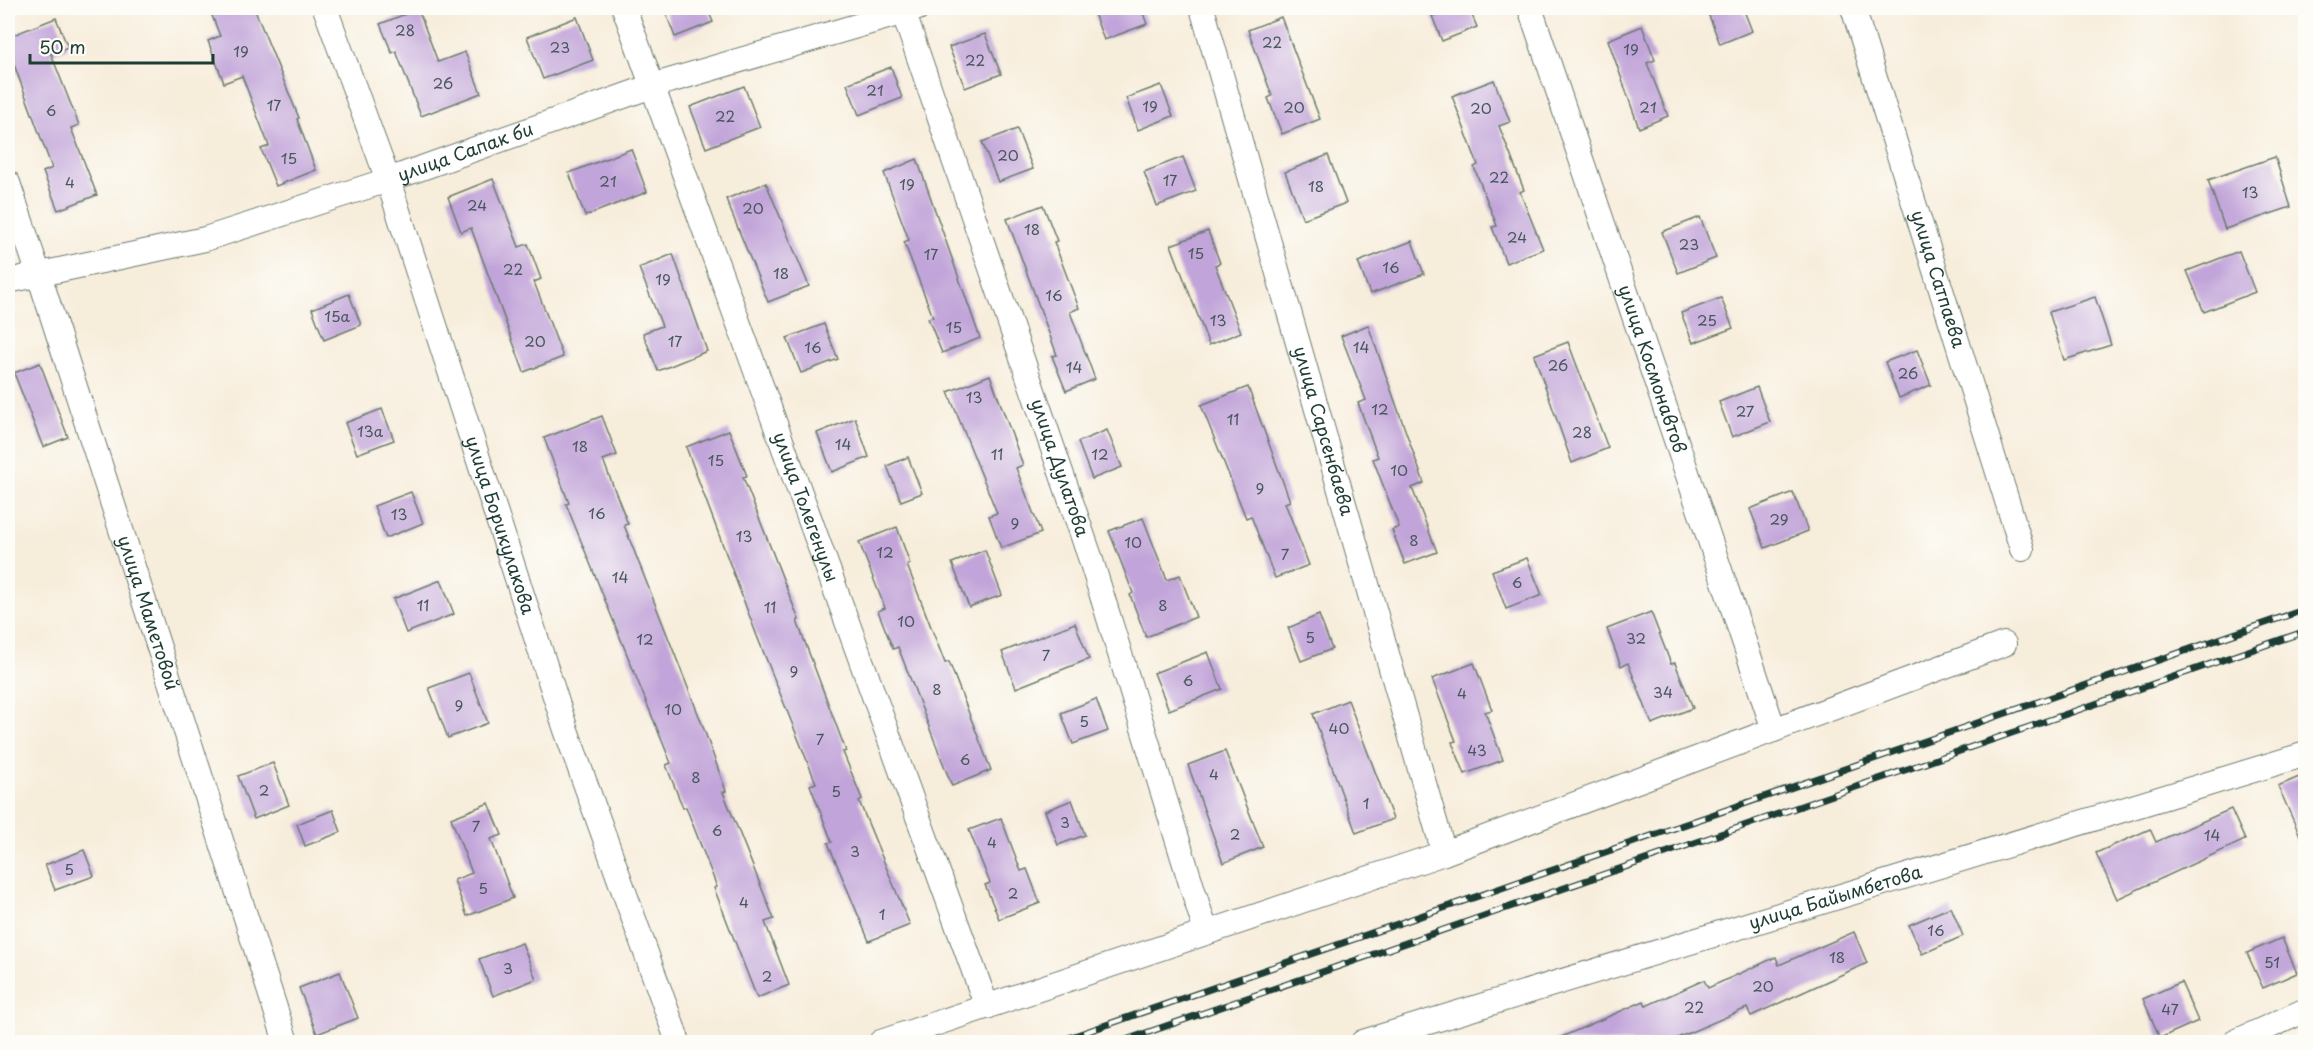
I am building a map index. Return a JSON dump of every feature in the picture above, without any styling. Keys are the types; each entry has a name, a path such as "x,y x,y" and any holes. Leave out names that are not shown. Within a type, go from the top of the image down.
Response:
{"street":[{"name":"улица Борикулакова","path":"325,8 388,180 566,730 678,1042"},
{"name":"улица Толегенулы","path":"624,8 987,1007"},
{"name":"улица Сарсенбаева","path":"1202,8 1444,852"},
{"name":"улица Космонавтов","path":"1530,8 1774,730"},
{"name":"улица Сатпаева","path":"1853,8 2022,549"},
{"name":"улица Сапак би","path":"8,281 204,239 388,180 652,86 908,9"},
{"name":"улица Дулатова","path":"908,9 1089,557 1206,933"},
{"name":"улица Маметовой","path":"8,183 286,1042"},
{"path":"881,1042 1444,852 2004,644"},
{"name":"улица Байымбетова","path":"1363,1042 2306,754"},
{"path":"2235,1042 2306,1010"}],"building":[{"path":"209,8 254,8 299,118 297,119 316,170 276,186 261,149 269,146 242,76 224,83 208,41 220,36"},
{"path":"664,8 707,8 713,22 675,37"},
{"path":"1092,8 1141,8 1147,24 1104,40"},
{"path":"1453,8 1469,8 1477,27 1442,41 1432,16"},
{"path":"1706,8 1743,8 1752,31 1720,44"},
{"path":"418,9 438,62 465,52 481,93 421,116 396,51 392,53 380,24"},
{"path":"577,17 593,60 543,79 527,37"},
{"path":"1281,17 1320,119 1282,134 1268,98 1272,96 1248,30"},
{"path":"56,18 68,48 51,54 79,125 71,128 97,195 58,210 43,172 52,168 8,48 8,37"},
{"path":"1642,26 1655,60 1647,63 1668,116 1639,128 1608,40"},
{"path":"985,34 1001,74 965,88 949,47"},
{"path":"891,67 902,98 859,115 847,84"},
{"path":"1494,80 1510,122 1499,126 1524,190 1520,192 1543,249 1506,263 1492,227 1497,226 1474,167 1478,165 1452,96"},
{"path":"1161,85 1173,116 1138,130 1126,98"},
{"path":"744,86 760,127 706,148 690,107"},
{"path":"1017,129 1033,169 998,182 982,142"},
{"path":"631,149 647,192 585,216 569,173"},
{"path":"1328,155 1346,203 1303,219 1285,172"},
{"path":"1183,157 1196,191 1157,206 1144,172"},
{"path":"2275,157 2291,207 2225,229 2208,180"},
{"path":"917,159 980,338 942,353 928,318 933,317 904,242 909,240 884,173"},
{"path":"493,179 519,247 528,244 541,279 534,282 563,357 524,372 471,228 461,232 448,197"},
{"path":"766,183 809,286 768,302 726,199"},
{"path":"1043,205 1057,241 1054,242 1079,308 1070,312 1095,379 1066,391 1052,356 1057,355 1007,219"},
{"path":"1700,217 1716,258 1678,273 1662,232"},
{"path":"1208,231 1220,263 1215,265 1241,332 1209,345 1171,245"},
{"path":"1412,241 1424,274 1370,294 1358,262"},
{"path":"2239,251 2255,292 2204,312 2187,271"},
{"path":"673,254 707,351 658,371 643,333 662,326 639,268"},
{"path":"349,294 361,325 324,340 312,309"},
{"path":"2095,297 2111,345 2064,360 2049,312"},
{"path":"1721,298 1733,328 1693,343 1681,313"},
{"path":"824,324 838,359 801,373 787,338"},
{"path":"1368,325 1424,483 1412,488 1437,552 1405,564 1392,530 1399,527 1373,459 1378,457 1358,403 1366,400 1341,336"},
{"path":"1568,342 1608,448 1572,463 1534,355"},
{"path":"1917,350 1931,385 1899,398 1885,362"},
{"path":"40,363 68,437 43,447 14,373"},
{"path":"990,375 1023,465 1016,468 1041,533 1001,548 989,516 997,513 948,392"},
{"path":"1248,387 1290,501 1285,503 1309,565 1275,578 1251,516 1246,518 1201,405"},
{"path":"1757,387 1770,422 1732,437 1719,402"},
{"path":"382,409 394,440 357,454 345,423"},
{"path":"602,416 617,455 603,460 628,524 624,525 701,721 726,791 723,792 774,919 765,922 789,985 757,998 714,888 717,887 686,807 683,808 666,765 671,763 566,504 569,503 544,438"},
{"path":"855,418 869,457 832,472 817,433"},
{"path":"729,430 747,476 743,477 799,620 797,621 846,751 843,752 862,799 859,801 910,925 869,941 828,843 832,842 810,785 816,783 757,636 686,447"},
{"path":"1107,430 1122,467 1092,479 1078,442"},
{"path":"908,457 922,493 901,501 887,466"},
{"path":"411,492 423,523 386,538 374,506"},
{"path":"1793,492 1808,531 1765,548 1750,509"},
{"path":"1143,518 1167,580 1180,575 1196,617 1146,637 1130,595 1133,593 1109,531"},
{"path":"897,527 910,564 907,565 945,663 949,662 991,770 952,786 898,647 893,649 878,611 885,608 859,542"},
{"path":"985,550 1002,595 969,607 952,563"},
{"path":"1527,558 1542,595 1506,609 1492,571"},
{"path":"441,580 454,614 406,633 393,599"},
{"path":"1651,612 1671,664 1675,663 1693,708 1652,724 1628,663 1621,666 1607,629"},
{"path":"1319,615 1332,649 1301,661 1288,628"},
{"path":"1075,623 1089,659 1016,688 1002,652"},
{"path":"1208,652 1222,689 1169,710 1154,673"},
{"path":"1474,663 1492,710 1485,712 1503,760 1465,774 1452,742 1456,741 1432,679"},
{"path":"469,673 488,723 448,738 429,688"},
{"path":"1096,699 1108,731 1073,744 1061,713"},
{"path":"1348,700 1393,819 1356,833 1313,714"},
{"path":"1225,751 1263,847 1223,863 1188,765"},
{"path":"273,763 289,805 254,819 238,776"},
{"path":"2306,774 2306,849 2278,786"},
{"path":"1072,800 1085,835 1058,845 1045,811"},
{"path":"489,803 502,835 491,839 513,898 467,916 454,880 472,873 451,818"},
{"path":"2231,809 2245,840 2117,899 2096,853 2150,829 2156,842"},
{"path":"333,810 341,832 305,846 297,824"},
{"path":"1001,818 1021,871 1027,869 1040,903 999,919 985,885 990,883 969,830"},
{"path":"84,850 94,876 55,890 45,865"},
{"path":"1951,907 1963,936 1922,954 1909,925"},
{"path":"1854,932 1867,963 1751,1016 1747,1008 1668,1042 1550,1042 1644,1001 1646,1006 1704,980 1708,988 1776,957 1779,965"},
{"path":"2282,938 2297,973 2263,988 2247,953"},
{"path":"522,943 536,979 493,996 479,959"},
{"path":"340,972 358,1018 317,1034 299,988"},
{"path":"2181,982 2198,1021 2160,1038 2143,999"}],"railway":[{"path":"1057,1042 2306,609"},
{"path":"1120,1042 2306,631"}]}
